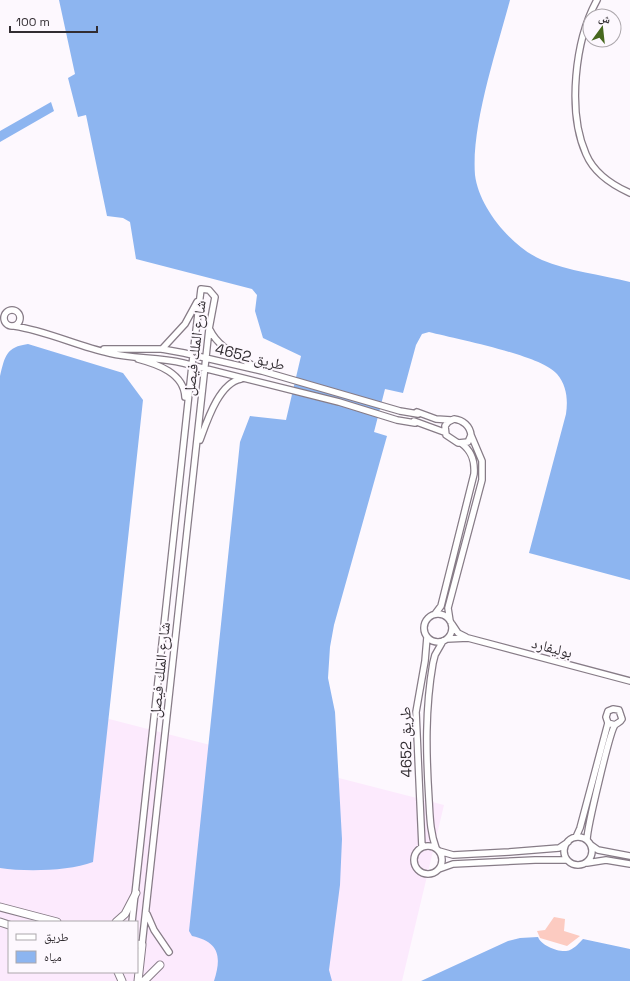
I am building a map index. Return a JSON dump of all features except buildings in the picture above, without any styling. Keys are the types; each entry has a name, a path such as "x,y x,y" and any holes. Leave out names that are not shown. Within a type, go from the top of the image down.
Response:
{"main road":[{"path":"117,921 125,914 136,893"},
{"path":"0,907 53,921"},
{"name":"شارع الملك فيصل","path":"138,981 140,944"},
{"path":"144,981 160,965"}],"street":[{"path":"596,0 593,3 579,49 575,87 577,121 586,154 593,166 604,178 616,187 630,193"},
{"name":"شارع الملك فيصل","path":"132,921 186,410 201,289 209,290 214,294 146,914 140,944"},
{"path":"162,350 185,324 200,296"},
{"path":"0,310 16,311 20,319 32,329"},
{"path":"7,311 2,321 9,326 32,329"},
{"path":"14,326 20,319"},
{"name":"طريق 4652","path":"32,329 110,354 165,359 192,365 270,384 444,432"},
{"path":"210,329 212,336 222,346 262,372"},
{"name":"طريق 4652","path":"96,349 162,350 193,355 272,374 395,408 408,413 451,420"},
{"path":"130,356 162,367 173,373 182,384 185,392 186,410"},
{"path":"197,448 210,413 218,400 230,384 235,380 243,378"},
{"path":"451,420 463,422 469,427 482,461 482,480 448,608 452,632 445,640 432,641 424,632 426,621 435,614 440,606 474,474 473,458 468,450 461,443 452,440 444,432 446,424 451,420"},
{"path":"461,443 468,442 472,435"},
{"path":"435,614 441,614 451,622"},
{"name":"بوليفارد","path":"451,622 458,633 468,638 630,681"},
{"name":"طريق 4652","path":"422,847 416,712 425,661 427,637"},
{"name":"بوليفارد","path":"445,640 468,638"},
{"name":"طريق 4652","path":"437,849 431,827 427,766 426,714 435,655 445,640"},
{"path":"587,840 593,804 615,725 620,722 622,716 616,709 610,709 606,714 608,723 580,828 576,837 559,848 453,855 426,846 422,847 414,855 416,867 419,871 429,874 453,864 535,860 567,860 574,865 606,860 630,864"},
{"path":"608,723 615,725"},
{"path":"576,837 587,840 598,850 630,856"},
{"path":"567,860 564,851 568,842"},
{"path":"587,863 592,855 591,845"},
{"path":"437,849 442,860 439,870"},
{"path":"146,914 154,930 169,952"}],"shaded area":[{"path":"0,691 444,805 402,981 0,981"},
{"path":"554,917 565,919 564,931 580,936 567,946 540,938 537,931 545,930"}],"water":[{"path":"59,0 510,0 486,87 477,133 475,175 483,200 499,225 519,246 531,254 542,260 562,267 630,282 630,580 529,553 566,414 567,404 565,388 557,374 548,367 534,360 517,354 429,332 422,334 416,345 403,393 385,389 374,432 387,436 334,625 330,647 328,678 335,712 342,839 340,885 329,970 332,981 214,981 218,964 216,951 208,942 192,936 189,931 240,442 250,416 286,420 301,356 263,338 255,311 257,295 252,289 136,259 130,222 123,218 107,216 86,115 78,117 68,78 75,74"},
{"path":"51,102 54,111 0,142 0,131"},
{"path":"28,344 123,373 143,400 93,862 72,867 47,870 0,868 0,376 5,358 11,350 15,347"},
{"path":"538,937 547,946 562,951 572,949 583,939 630,949 630,981 421,981 508,941 520,938"}]}
